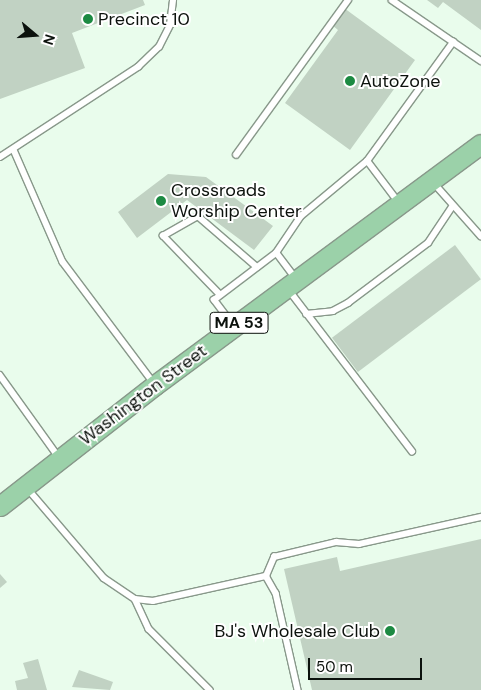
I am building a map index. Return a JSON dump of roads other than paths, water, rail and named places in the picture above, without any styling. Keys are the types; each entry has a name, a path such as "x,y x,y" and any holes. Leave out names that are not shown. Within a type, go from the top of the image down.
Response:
{"main road":[{"name":"Washington Street","path":"0,506 156,385 431,179 481,144"}],"lane":[{"path":"0,156 14,150 138,67 159,46 170,25 173,0"},
{"path":"236,156 348,0"},
{"path":"392,0 481,61"},
{"path":"234,327 214,300 276,253 301,216 367,161 453,42"},
{"path":"14,150 63,262 156,385"},
{"path":"367,161 399,204"},
{"path":"431,179 452,207 481,236"},
{"path":"306,314 333,310 348,303 428,243 452,207"},
{"path":"220,296 163,236 198,216 257,267"},
{"path":"276,253 306,314 412,451"},
{"path":"0,375 60,458"},
{"path":"25,486 104,578 135,599 153,601 266,576"},
{"path":"266,576 274,557 336,542 359,544 481,516"},
{"path":"266,576 276,593 298,690"},
{"path":"135,599 149,629 210,690"}],"place":[{"name":"Precinct 10","path":"88,19"},
{"name":"AutoZone","path":"350,81"},
{"name":"Crossroads Worship Center","path":"161,201"},
{"name":"BJ's Wholesale Club","path":"390,631"}]}
